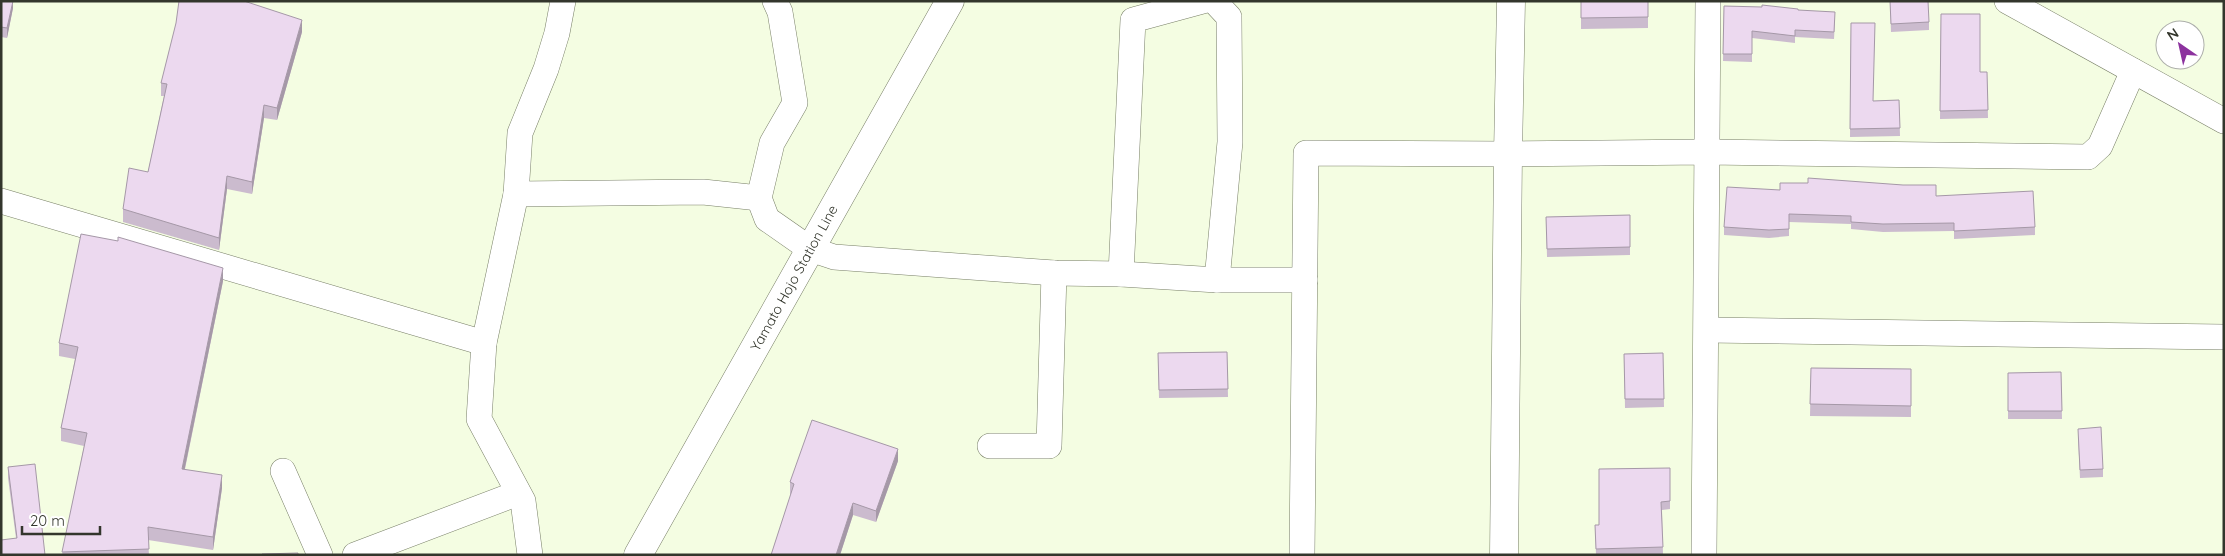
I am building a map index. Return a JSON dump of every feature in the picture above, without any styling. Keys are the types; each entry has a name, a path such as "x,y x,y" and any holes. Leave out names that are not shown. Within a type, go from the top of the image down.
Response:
{"main road":[{"name":"Yamato Hojo Station Line","path":"638,555 950,1"},
{"path":"1504,555 1511,1"}],"street":[{"path":"530,555 523,501 479,419 484,343 516,194 520,133 546,69 557,33 563,1"},
{"path":"775,1 780,12 794,103 772,143 758,198 767,219 810,249 834,258 1054,273 1121,274 1218,280 1305,280"},
{"path":"1121,274 1132,20 1203,1"},
{"path":"1214,1 1229,17 1230,142 1218,280"},
{"path":"1704,555 1708,1"},
{"path":"2007,1 2224,121"},
{"path":"1302,555 1306,153 1508,154 1707,152 2088,157 2100,146 2133,71"},
{"path":"516,194 703,192 758,198"},
{"path":"1,201 484,343"},
{"path":"990,446 1049,446 1054,273"},
{"path":"1707,330 2224,337"},
{"path":"283,471 320,555"},
{"path":"355,555 518,493"}],"building":[{"path":"1,1 13,1 7,28 1,27"},
{"path":"179,1 244,1 302,20 277,108 264,105 252,182 227,176 219,238 123,209 129,168 148,172 167,84 161,83 176,23"},
{"path":"1581,1 1648,1 1648,17 1581,18"},
{"path":"1890,1 1928,1 1929,22 1891,24"},
{"path":"1762,5 1798,10 1835,12 1834,32 1795,30 1795,36 1752,31 1752,54 1723,54 1724,6 1762,7"},
{"path":"1941,14 1980,14 1980,72 1987,72 1988,110 1940,111"},
{"path":"1851,23 1875,23 1873,101 1899,100 1900,128 1850,129"},
{"path":"1808,178 1903,185 1936,185 1936,196 2033,191 2035,227 1954,231 1954,223 1883,224 1851,222 1851,216 1789,214 1789,229 1769,230 1724,227 1727,187 1780,190 1780,183 1808,183"},
{"path":"1630,215 1630,247 1547,249 1546,217"},
{"path":"81,234 118,241 118,237 223,268 182,469 222,475 213,537 148,527 149,549 62,552 87,433 61,428 78,347 59,343"},
{"path":"1227,352 1228,389 1159,390 1158,353"},
{"path":"1663,353 1664,399 1625,399 1624,354"},
{"path":"1811,368 1911,369 1911,406 1810,404"},
{"path":"2061,372 2062,411 2008,411 2008,373"},
{"path":"812,420 898,449 876,511 853,503 836,555 771,555 794,484 790,482"},
{"path":"2101,427 2103,469 2080,470 2078,429"},
{"path":"35,464 45,555 1,555 1,540 17,538 8,467"},
{"path":"1670,468 1670,501 1661,502 1663,547 1596,549 1595,525 1599,525 1599,469"},
{"path":"298,553 298,555 262,555 262,554"}]}
